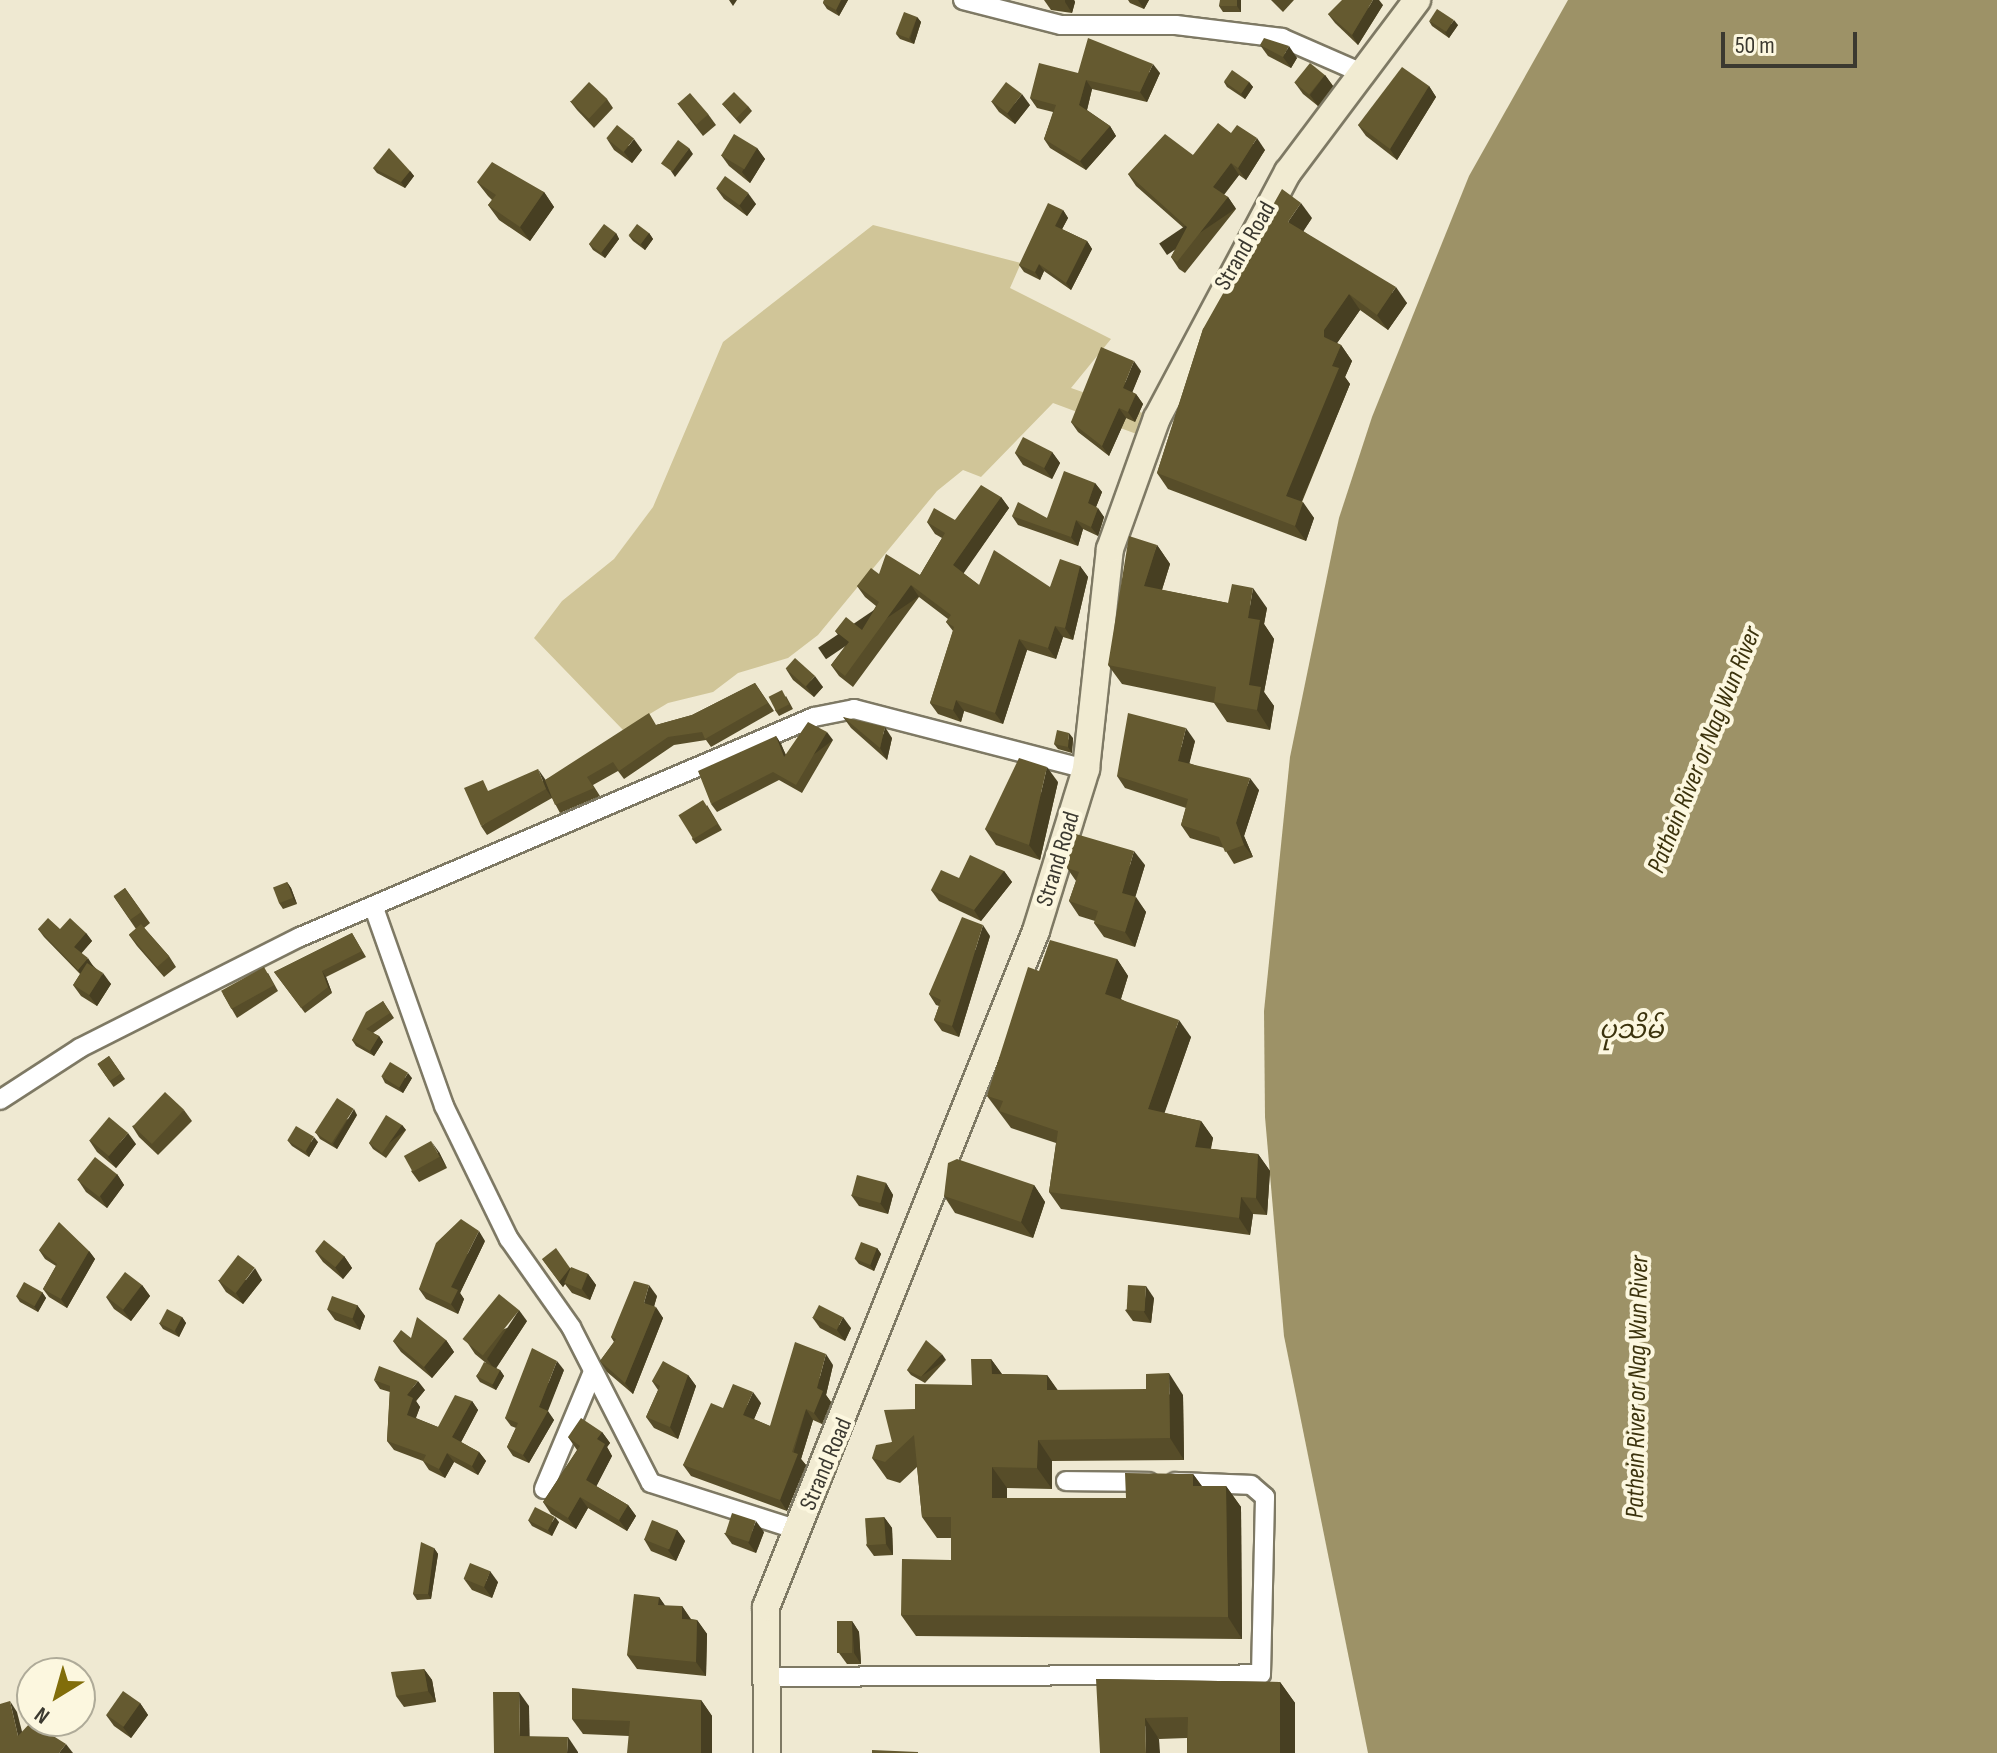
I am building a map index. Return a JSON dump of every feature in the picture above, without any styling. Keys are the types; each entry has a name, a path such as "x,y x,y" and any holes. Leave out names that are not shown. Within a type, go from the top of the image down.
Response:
{"main road":[{"name":"Strand Road","path":"767,1753 766,1607 1036,931 1086,769 1110,549 1157,418 1288,172 1417,0"}],"street":[{"path":"963,0 1061,25 1176,25 1282,38 1362,73"},
{"path":"0,1100 80,1048 300,937 374,908 814,717 854,709 1086,769"},
{"path":"374,908 444,1106 509,1239 593,1372 651,1483 798,1530"},
{"path":"544,1489 593,1372"},
{"path":"765,1677 1097,1683 1261,1674 1265,1497 1251,1485 1232,1483 1066,1481"}],"shaded area":[{"path":"873,225 1021,263 1010,288 1111,339 1071,388 1157,418 1150,439 1053,403 981,477 963,470 937,491 818,635 788,658 738,673 713,692 668,703 623,730 534,638 562,601 614,559 653,507 723,342"}],"water":[{"name":"ပုသိမ်","path":"1568,0 1997,0 1997,1753 1368,1753 1284,1336 1265,1117 1264,1011 1290,757 1339,518 1372,417 1469,176"}],"building":[{"path":"824,0 841,0 836,10 823,3"},
{"path":"1220,0 1237,0 1237,6 1220,6"},
{"path":"1342,0 1373,0 1352,35 1328,14"},
{"path":"1437,9 1454,20 1446,32 1429,21"},
{"path":"904,12 917,17 909,38 896,33"},
{"path":"1088,38 1153,64 1140,92 1086,80 1079,105 1110,126 1080,161 1044,139 1056,105 1030,98 1039,63 1078,73"},
{"path":"1264,38 1289,46 1283,57 1260,45"},
{"path":"1310,63 1325,75 1309,94 1294,82"},
{"path":"1402,67 1429,86 1390,149 1358,125"},
{"path":"1232,70 1249,82 1241,94 1224,81"},
{"path":"589,82 607,99 589,119 571,102"},
{"path":"1006,82 1022,94 1008,113 992,101"},
{"path":"734,92 748,106 736,118 722,104"},
{"path":"690,93 708,114 696,125 678,103"},
{"path":"1218,123 1231,133 1237,125 1257,138 1238,168 1231,163 1213,187 1228,197 1177,262 1171,257 1187,227 1128,174 1165,134 1193,155"},
{"path":"617,125 634,139 623,152 606,138"},
{"path":"734,134 757,148 744,169 721,155"},
{"path":"678,140 689,148 672,172 661,163"},
{"path":"389,148 410,171 401,182 373,168"},
{"path":"492,162 544,192 520,227 488,205 496,195 477,182"},
{"path":"725,176 748,193 740,205 716,188"},
{"path":"1282,189 1301,203 1288,222 1396,287 1377,315 1349,294 1324,330 1324,337 1341,345 1332,366 1339,368 1286,496 1303,502 1295,526 1157,473 1203,329"},
{"path":"1048,203 1063,210 1055,226 1087,241 1066,283 1039,264 1035,272 1019,265"},
{"path":"604,224 616,233 601,253 589,244"},
{"path":"637,224 649,233 641,244 629,235"},
{"path":"1101,347 1134,361 1123,388 1136,394 1128,412 1119,408 1102,446 1071,422"},
{"path":"1023,437 1052,452 1044,468 1015,453"},
{"path":"1064,471 1095,483 1088,503 1098,508 1091,527 1076,520 1071,537 1012,516 1018,502 1047,518"},
{"path":"981,485 1001,497 953,565 979,585 994,550 1050,587 1060,559 1080,566 1065,628 1055,626 1048,648 1019,639 995,713 956,700 953,710 930,703 954,627 946,622 951,615 911,585 845,676 831,665 849,642 835,631 846,617 862,630 879,602 857,586 871,568 879,574 886,554 920,575 945,533 927,522 934,508 955,520"},
{"path":"1129,536 1157,545 1144,586 1228,603 1232,584 1253,588 1248,618 1260,620 1249,685 1261,687 1257,710 1214,702 1216,687 1108,665"},
{"path":"795,658 815,676 806,686 786,668"},
{"path":"755,683 768,703 705,739 702,732 668,737 619,771 613,762 587,777 594,788 555,805 545,780 649,713 656,725 692,715"},
{"path":"782,690 789,704 776,711 769,697"},
{"path":"1128,713 1186,728 1178,761 1250,778 1236,823 1244,845 1225,852 1219,837 1181,825 1188,799 1117,776"},
{"path":"843,717 885,727 880,748"},
{"path":"808,722 827,732 796,785 773,772 711,804 698,771 776,736 784,757"},
{"path":"1057,730 1069,733 1068,747 1054,744"},
{"path":"1019,758 1047,767 1029,845 985,829"},
{"path":"538,769 546,789 481,826 464,788 483,780 488,791"},
{"path":"703,800 718,824 693,839 678,815"},
{"path":"1069,832 1134,851 1122,893 1136,897 1125,932 1094,923 1098,911 1069,901 1079,872 1067,868"},
{"path":"970,855 1004,871 974,910 931,890 941,870 959,878"},
{"path":"287,882 293,898 279,903 273,887"},
{"path":"125,888 142,912 130,920 114,896"},
{"path":"962,917 983,925 952,1026 934,1020 941,1000 929,994"},
{"path":"48,918 60,929 70,918 86,933 74,947 88,958 78,970 38,929"},
{"path":"141,924 169,956 157,967 129,934"},
{"path":"352,933 362,951 322,971 328,987 301,1008 274,972"},
{"path":"1050,940 1117,959 1105,994 1179,1020 1148,1109 1201,1121 1195,1147 1258,1154 1256,1198 1241,1197 1239,1218 1049,1192 1058,1131 999,1111 1003,1101 987,1096 1028,967 1039,971"},
{"path":"87,963 103,973 89,995 73,985"},
{"path":"264,967 274,985 231,1009 221,991"},
{"path":"383,1001 390,1013 366,1029 379,1036 370,1051 352,1040 366,1012"},
{"path":"109,1056 121,1073 110,1081 98,1064"},
{"path":"390,1062 408,1073 399,1087 381,1077"},
{"path":"165,1092 184,1110 152,1144 133,1126"},
{"path":"337,1098 354,1109 331,1143 315,1132"},
{"path":"386,1115 402,1125 382,1153 369,1143"},
{"path":"109,1117 128,1133 109,1156 90,1140"},
{"path":"296,1126 314,1137 305,1151 287,1141"},
{"path":"431,1141 440,1157 413,1172 404,1156"},
{"path":"95,1157 117,1174 99,1197 77,1180"},
{"path":"957,1159 1034,1185 1021,1222 944,1196 948,1163"},
{"path":"857,1175 886,1183 881,1203 852,1195"},
{"path":"461,1219 479,1231 451,1287 458,1290 451,1304 419,1289 436,1243"},
{"path":"59,1222 89,1251 61,1299 43,1289 57,1264 39,1250"},
{"path":"324,1240 344,1256 335,1267 315,1251"},
{"path":"861,1242 877,1248 870,1265 855,1259"},
{"path":"556,1248 570,1268 559,1282 542,1259"},
{"path":"238,1255 255,1268 236,1293 219,1281"},
{"path":"571,1267 588,1274 581,1290 565,1283"},
{"path":"125,1272 142,1285 123,1309 106,1297"},
{"path":"634,1281 649,1285 644,1303 656,1307 625,1383 600,1361 616,1339 611,1337"},
{"path":"24,1282 42,1292 35,1306 16,1296"},
{"path":"1128,1285 1146,1286 1145,1311 1127,1310"},
{"path":"499,1294 519,1310 483,1355 462,1339"},
{"path":"332,1296 357,1305 353,1318 327,1309"},
{"path":"819,1305 843,1317 837,1330 813,1317"},
{"path":"167,1309 182,1317 174,1331 159,1323"},
{"path":"417,1317 446,1340 424,1367 393,1341 401,1330 411,1338"},
{"path":"926,1340 942,1354 921,1377 907,1370"},
{"path":"795,1342 826,1354 817,1388 823,1391 814,1413 806,1409 792,1452 798,1454 780,1500 683,1465 711,1403 723,1408 733,1384 753,1392 743,1415 770,1426"},
{"path":"532,1348 557,1361 539,1407 548,1411 523,1455 507,1447 518,1423 505,1418"},
{"path":"971,1359 991,1359 992,1374 1047,1375 1047,1390 1146,1389 1146,1374 1169,1373 1170,1438 1038,1440 1037,1468 992,1467 992,1498 1126,1498 1125,1473 1193,1474 1193,1486 1226,1486 1228,1617 901,1615 902,1559 951,1560 951,1517 922,1517 914,1435 885,1462 872,1458 876,1445 892,1442 884,1410 915,1409 915,1384 972,1385"},
{"path":"663,1361 688,1375 670,1427 646,1417 660,1386 652,1381"},
{"path":"484,1362 500,1370 493,1384 477,1376"},
{"path":"379,1366 418,1381 407,1395 413,1398 407,1415 438,1427 455,1395 472,1401 452,1437 479,1452 472,1466 447,1453 439,1469 423,1461 426,1455 387,1441 390,1386 374,1380"},
{"path":"581,1418 602,1432 597,1439 605,1444 586,1480 628,1505 619,1520 580,1497 568,1518 543,1502 580,1446 568,1437"},
{"path":"535,1507 555,1517 548,1530 528,1520"},
{"path":"732,1513 756,1521 749,1542 725,1534"},
{"path":"884,1517 886,1544 867,1545 865,1518"},
{"path":"652,1520 677,1530 669,1550 644,1539"},
{"path":"421,1542 434,1548 428,1594 413,1594"},
{"path":"470,1563 490,1571 484,1587 464,1579"},
{"path":"634,1594 659,1597 658,1605 682,1606 682,1619 697,1620 696,1662 627,1655"},
{"path":"837,1621 852,1621 852,1653 837,1653"},
{"path":"424,1669 428,1691 396,1696 391,1672"},
{"path":"1096,1679 1280,1682 1280,1753 1187,1753 1188,1717 1145,1718 1146,1753 1100,1753"},
{"path":"572,1688 701,1700 701,1753 627,1753 630,1721 572,1719"},
{"path":"123,1691 140,1703 124,1727 106,1715"},
{"path":"493,1692 519,1692 520,1736 568,1737 567,1753 494,1753"},
{"path":"10,1701 16,1737 55,1737 66,1744 59,1753 0,1753 0,1704"},
{"path":"872,1750 918,1752 918,1753 872,1753"}],"water label":[{"name":"Pathein River or Nag Wun River","path":"1705,750"},
{"name":"Pathein River or Nag Wun River","path":"1638,1387"}]}
